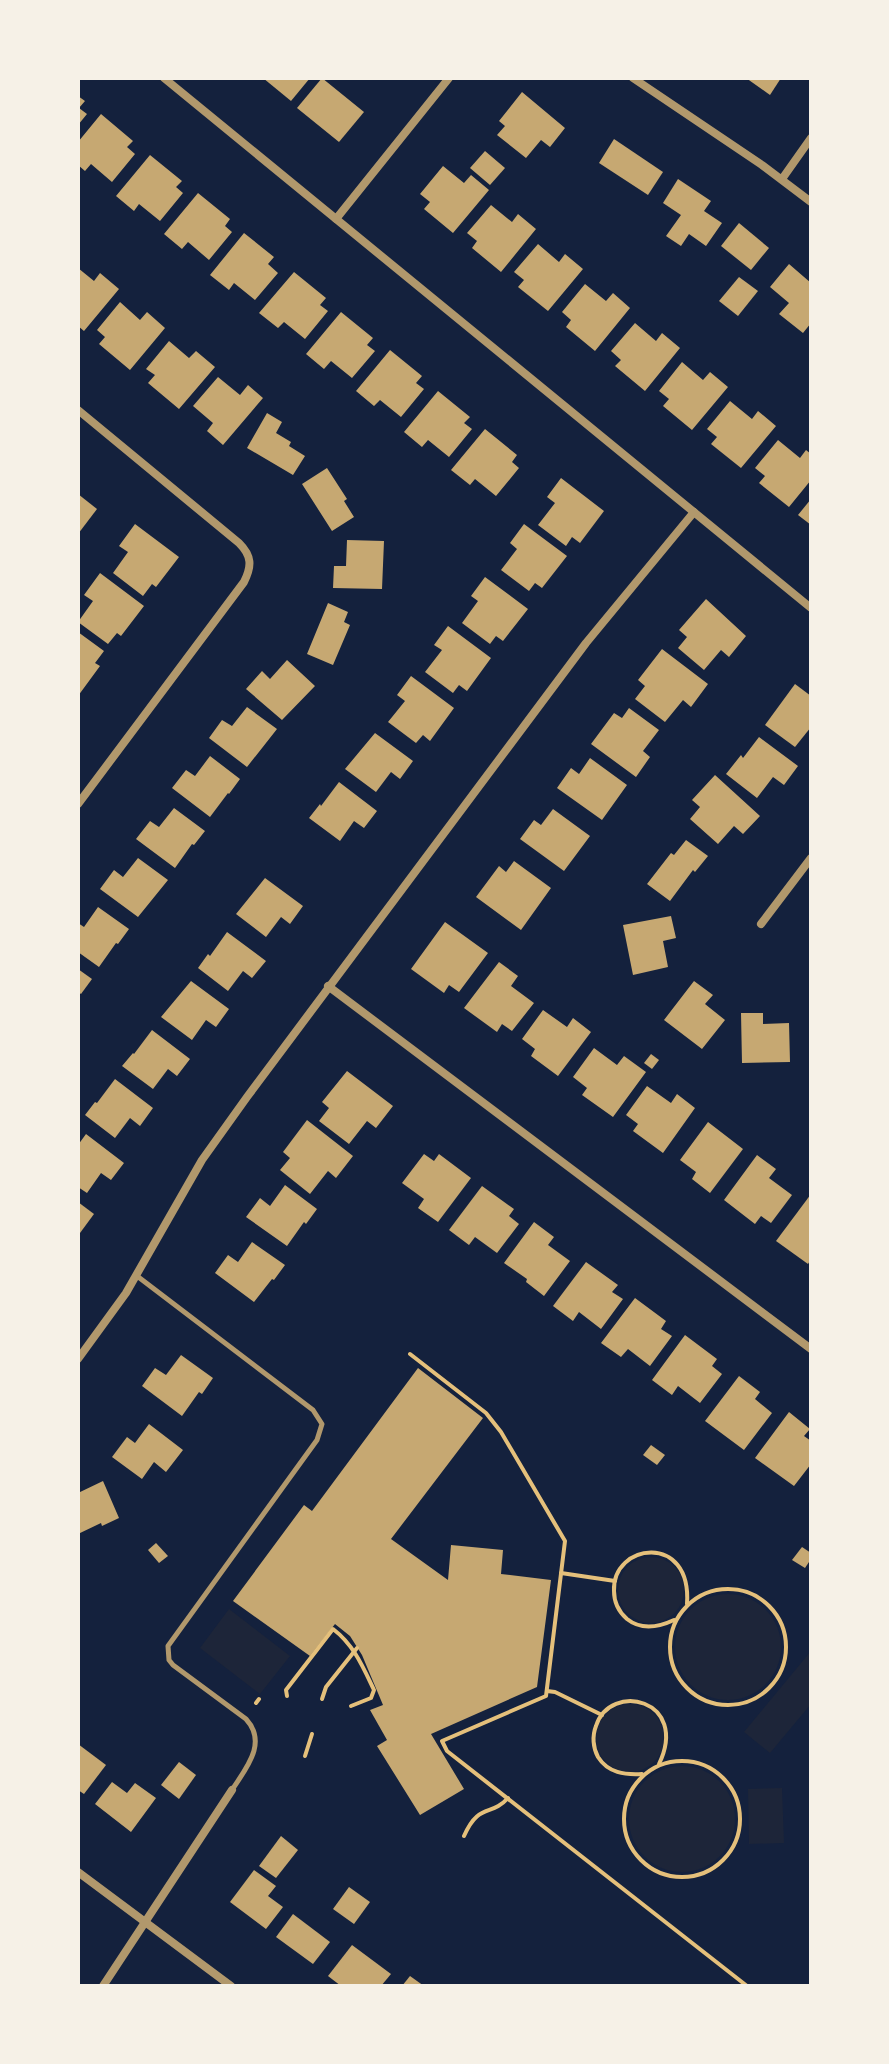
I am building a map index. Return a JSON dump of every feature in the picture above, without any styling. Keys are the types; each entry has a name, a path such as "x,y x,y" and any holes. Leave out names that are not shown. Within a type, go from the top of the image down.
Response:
{"street":[{"path":"164,78 811,608"},
{"path":"336,219 449,78"},
{"path":"633,78 811,202"},
{"path":"782,179 811,138"},
{"path":"78,410 239,543 251,561 244,582 78,804"},
{"path":"78,1359 137,1276 216,1138 578,654 694,512"},
{"path":"761,924 811,858"},
{"path":"328,986 811,1349"},
{"path":"103,1986 232,1790"},
{"path":"78,1872 231,1986"}],"lane":[{"path":"137,1276 313,1410 322,1424 317,1440 168,1646 169,1660 173,1665 252,1725 256,1741 249,1764 232,1790"}],"path":[{"path":"410,1354 486,1413 501,1432 565,1541 546,1696 442,1741 447,1751 747,1986"},
{"path":"676,1619 650,1627 627,1619 614,1600 615,1581 623,1565 632,1557 644,1553 669,1557 679,1565 685,1576 688,1588 686,1605"},
{"path":"561,1573 615,1581"},
{"path":"729,1589 747,1592 763,1601 776,1614 786,1649 782,1667 772,1684 757,1697 738,1704 719,1704 700,1698 684,1686 674,1669 670,1650 672,1630 686,1605 711,1591 729,1589"},
{"path":"287,1696 286,1690 333,1629 355,1649 375,1693 368,1700 351,1706"},
{"path":"322,1699 326,1687 355,1649"},
{"path":"547,1691 602,1715"},
{"path":"645,1774 616,1773 598,1757 594,1746 596,1722 613,1705 638,1701 659,1714 666,1725 668,1737 659,1765"},
{"path":"305,1756 312,1734"},
{"path":"686,1761 704,1765 720,1774 732,1788 739,1805 740,1824 735,1842 725,1857 710,1870 692,1876 672,1876 653,1869 638,1857 628,1840 624,1820 627,1801 636,1783 659,1765 686,1761"},
{"path":"464,1836 477,1815 505,1803 508,1798"}],"shaded area":[{"path":"651,1557 664,1560 674,1567 681,1577 684,1590 681,1603 674,1613 664,1620 651,1623 638,1620 628,1613 621,1603 618,1590 621,1577 628,1567 638,1560"},
{"path":"728,1594 748,1598 766,1609 777,1627 781,1647 777,1667 766,1685 748,1696 728,1700 708,1696 690,1685 679,1667 675,1647 679,1627 690,1609 708,1598"},
{"path":"229,1609 290,1656 260,1694 200,1648"},
{"path":"811,1651 811,1704 770,1753 744,1732"},
{"path":"630,1704 654,1714 664,1738 654,1762 630,1772 606,1762 596,1738 606,1714"},
{"path":"682,1766 702,1770 720,1781 731,1799 735,1819 731,1839 720,1857 702,1868 682,1872 662,1868 644,1857 633,1839 629,1819 633,1799 644,1781 662,1770"},
{"path":"782,1788 784,1843 749,1844 748,1789"}],"building":[{"path":"263,78 310,78 291,101"},
{"path":"322,78 364,112 339,142 297,108"},
{"path":"746,78 781,78 770,95"},
{"path":"522,92 565,128 550,147 541,140 526,158 497,135 505,126 499,121"},
{"path":"78,96 85,101 79,108 87,114 78,125"},
{"path":"101,114 133,141 127,147 135,154 112,182 91,164 85,171 78,165 78,142"},
{"path":"614,139 663,172 648,195 599,163"},
{"path":"485,151 505,168 490,185 470,168"},
{"path":"150,155 182,181 176,187 183,193 160,221 139,204 134,211 116,196"},
{"path":"443,166 464,183 471,175 489,190 453,233 424,209 430,202 420,194"},
{"path":"678,179 711,201 704,211 722,223 706,246 689,234 681,246 666,236 681,215 663,203"},
{"path":"198,193 230,219 225,226 232,232 209,260 188,242 182,249 164,234"},
{"path":"491,205 512,222 518,214 536,229 501,272 472,248 477,241 467,233"},
{"path":"739,223 769,248 751,270 721,246"},
{"path":"244,233 274,257 268,264 278,273 255,300 234,283 229,290 210,275"},
{"path":"538,244 559,262 565,254 583,269 548,311 518,287 524,280 514,272"},
{"path":"789,264 811,283 811,323 803,333 779,314 789,303 770,287"},
{"path":"78,268 94,281 100,273 119,289 84,331 78,326"},
{"path":"294,272 326,298 320,305 328,311 305,339 284,322 278,328 259,313"},
{"path":"739,277 758,291 738,316 719,301"},
{"path":"585,284 606,301 613,293 630,308 595,351 566,327 571,320 562,312"},
{"path":"120,302 140,320 147,312 165,328 130,370 99,344 105,337 97,330"},
{"path":"341,312 373,338 367,345 375,351 352,378 331,361 324,369 306,354"},
{"path":"635,323 656,341 662,333 680,348 645,391 615,366 621,360 611,351"},
{"path":"169,341 189,358 196,351 215,367 179,409 148,383 155,375 146,369"},
{"path":"390,350 422,376 416,383 424,389 401,417 380,400 374,406 356,391"},
{"path":"682,362 703,380 710,372 728,387 692,430 663,406 669,399 659,391"},
{"path":"218,377 240,395 248,385 263,398 223,445 207,431 213,423 193,406"},
{"path":"438,391 470,417 464,423 472,429 449,457 428,440 422,447 404,432"},
{"path":"730,401 752,419 758,411 776,426 741,468 711,444 717,437 707,429"},
{"path":"267,413 282,422 276,433 305,456 293,475 247,448"},
{"path":"485,429 517,455 512,462 519,468 496,496 475,479 470,485 451,470"},
{"path":"778,440 800,458 806,450 811,454 811,480 789,507 759,483 765,476 755,468"},
{"path":"327,468 347,499 344,501 354,517 332,531 302,484"},
{"path":"561,478 604,511 580,543 572,537 566,546 538,525 555,503 547,497"},
{"path":"78,494 97,509 78,534"},
{"path":"811,499 811,525 798,515"},
{"path":"135,524 179,557 156,587 152,584 143,596 113,573 128,552 119,546"},
{"path":"524,524 567,556 542,588 535,583 529,591 501,570 517,549 510,543"},
{"path":"347,540 384,541 382,589 333,588 334,566 346,566"},
{"path":"100,573 144,606 121,636 117,633 108,644 78,622 93,601 84,595"},
{"path":"485,577 528,609 503,641 496,636 490,644 462,623 478,601 471,596"},
{"path":"706,599 746,636 729,657 721,650 704,670 678,648 687,637 679,630"},
{"path":"328,603 348,612 344,622 350,625 333,665 307,654"},
{"path":"448,626 491,658 467,691 459,685 453,693 425,672 442,650 434,645"},
{"path":"78,632 104,651 95,663 100,666 78,696"},
{"path":"662,649 708,684 691,707 683,700 665,722 635,699 645,686 638,680"},
{"path":"287,660 315,686 282,720 246,689 262,671 270,679"},
{"path":"411,676 454,708 430,741 423,735 416,743 388,722 405,701 397,695"},
{"path":"795,684 811,696 811,727 795,747 765,725"},
{"path":"247,707 277,729 247,767 209,738 222,720 232,726"},
{"path":"629,708 659,730 643,751 650,757 636,777 591,744 614,713 622,718"},
{"path":"375,733 413,761 400,779 391,772 376,792 345,769"},
{"path":"759,737 798,766 784,785 773,777 757,798 726,774"},
{"path":"210,756 240,779 210,817 172,788 186,770 195,776"},
{"path":"590,758 627,785 602,820 557,788 571,768 579,774"},
{"path":"715,775 760,816 743,834 734,826 718,844 690,819 700,807 692,800"},
{"path":"339,782 377,811 364,828 354,821 340,841 309,818"},
{"path":"174,808 205,831 175,868 136,839 150,821 159,827"},
{"path":"553,809 590,836 564,871 520,839 534,820 541,825"},
{"path":"686,840 708,856 695,872 693,870 670,901 647,884 671,853 674,855"},
{"path":"138,858 168,880 138,917 100,889 114,870 123,877"},
{"path":"514,861 551,888 521,930 476,897 499,866 506,872"},
{"path":"265,878 303,906 290,924 281,917 266,937 236,914"},
{"path":"98,907 129,929 99,967 78,952 78,923 84,927"},
{"path":"671,916 676,938 663,941 668,967 633,975 623,925"},
{"path":"445,922 488,953 459,992 449,985 444,993 411,969"},
{"path":"227,932 266,961 252,978 243,971 228,991 198,968"},
{"path":"499,962 518,976 511,986 534,1003 512,1031 502,1024 497,1032 464,1008"},
{"path":"78,969 92,979 81,994 78,992"},
{"path":"191,981 229,1009 216,1027 206,1020 192,1040 161,1017"},
{"path":"694,981 713,995 705,1004 725,1020 702,1049 664,1020"},
{"path":"543,1010 567,1027 573,1018 591,1032 558,1076 531,1056 535,1049 522,1039"},
{"path":"741,1013 763,1013 763,1024 789,1023 790,1062 742,1063"},
{"path":"152,1030 190,1059 177,1076 168,1069 153,1089 122,1066"},
{"path":"594,1048 617,1065 624,1056 646,1072 613,1117 582,1095 587,1088 573,1077"},
{"path":"651,1054 659,1060 652,1069 644,1063"},
{"path":"347,1071 393,1106 376,1128 367,1121 349,1144 319,1121 329,1108 322,1102"},
{"path":"115,1079 153,1108 140,1126 130,1118 115,1138 85,1115"},
{"path":"647,1086 671,1103 677,1094 695,1108 663,1153 633,1131 638,1124 626,1115"},
{"path":"307,1120 353,1156 336,1178 328,1171 310,1194 280,1170 290,1158 283,1152"},
{"path":"708,1122 743,1149 710,1193 692,1179 696,1172 680,1160"},
{"path":"86,1134 124,1163 111,1180 101,1173 87,1193 78,1187 78,1145"},
{"path":"424,1154 434,1161 439,1154 471,1178 438,1222 418,1208 424,1199 402,1183"},
{"path":"757,1155 776,1169 769,1178 792,1195 771,1223 761,1216 755,1224 724,1200"},
{"path":"285,1185 317,1209 287,1246 246,1217 260,1198 270,1206"},
{"path":"482,1186 514,1209 509,1216 519,1224 497,1253 475,1237 469,1245 449,1230"},
{"path":"811,1194 811,1259 808,1264 776,1241"},
{"path":"78,1202 94,1214 80,1233 78,1232"},
{"path":"534,1222 554,1237 548,1245 570,1261 544,1296 504,1263"},
{"path":"252,1242 285,1265 254,1302 215,1273 228,1255 238,1262"},
{"path":"586,1262 618,1285 612,1292 623,1299 601,1329 579,1312 573,1321 553,1306"},
{"path":"635,1298 666,1321 661,1329 672,1336 650,1366 628,1349 621,1357 601,1343"},
{"path":"685,1335 717,1359 712,1366 722,1374 700,1403 678,1386 672,1395 652,1380"},
{"path":"181,1355 213,1378 182,1416 142,1386 155,1368 166,1375"},
{"path":"418,1368 483,1418 391,1539 448,1580 451,1545 503,1550 501,1574 551,1580 537,1687 431,1734 464,1789 420,1815 377,1746 387,1740 370,1710 383,1705 362,1655 350,1636 335,1624 310,1656 233,1601 304,1505 312,1511"},
{"path":"739,1376 760,1392 755,1399 772,1413 744,1450 705,1421"},
{"path":"789,1412 810,1429 804,1436 811,1441 811,1464 794,1486 755,1458"},
{"path":"149,1424 183,1450 166,1472 154,1462 142,1479 112,1457 127,1437 135,1443"},
{"path":"651,1445 665,1455 657,1465 643,1455"},
{"path":"103,1481 119,1518 78,1534 78,1493"},
{"path":"156,1543 168,1556 159,1563 148,1550"},
{"path":"802,1547 811,1553 805,1568 792,1560"},
{"path":"78,1744 106,1765 84,1794 78,1790"},
{"path":"179,1762 196,1775 179,1799 161,1785"},
{"path":"112,1782 127,1793 135,1783 156,1798 131,1832 95,1804"},
{"path":"281,1836 298,1850 276,1878 259,1866"},
{"path":"254,1870 276,1886 268,1896 283,1907 266,1929 230,1902"},
{"path":"349,1887 370,1902 354,1924 333,1909"},
{"path":"293,1914 330,1942 313,1964 276,1937"},
{"path":"352,1945 391,1974 381,1986 341,1986 328,1976"},
{"path":"410,1976 424,1986 402,1986"}]}
